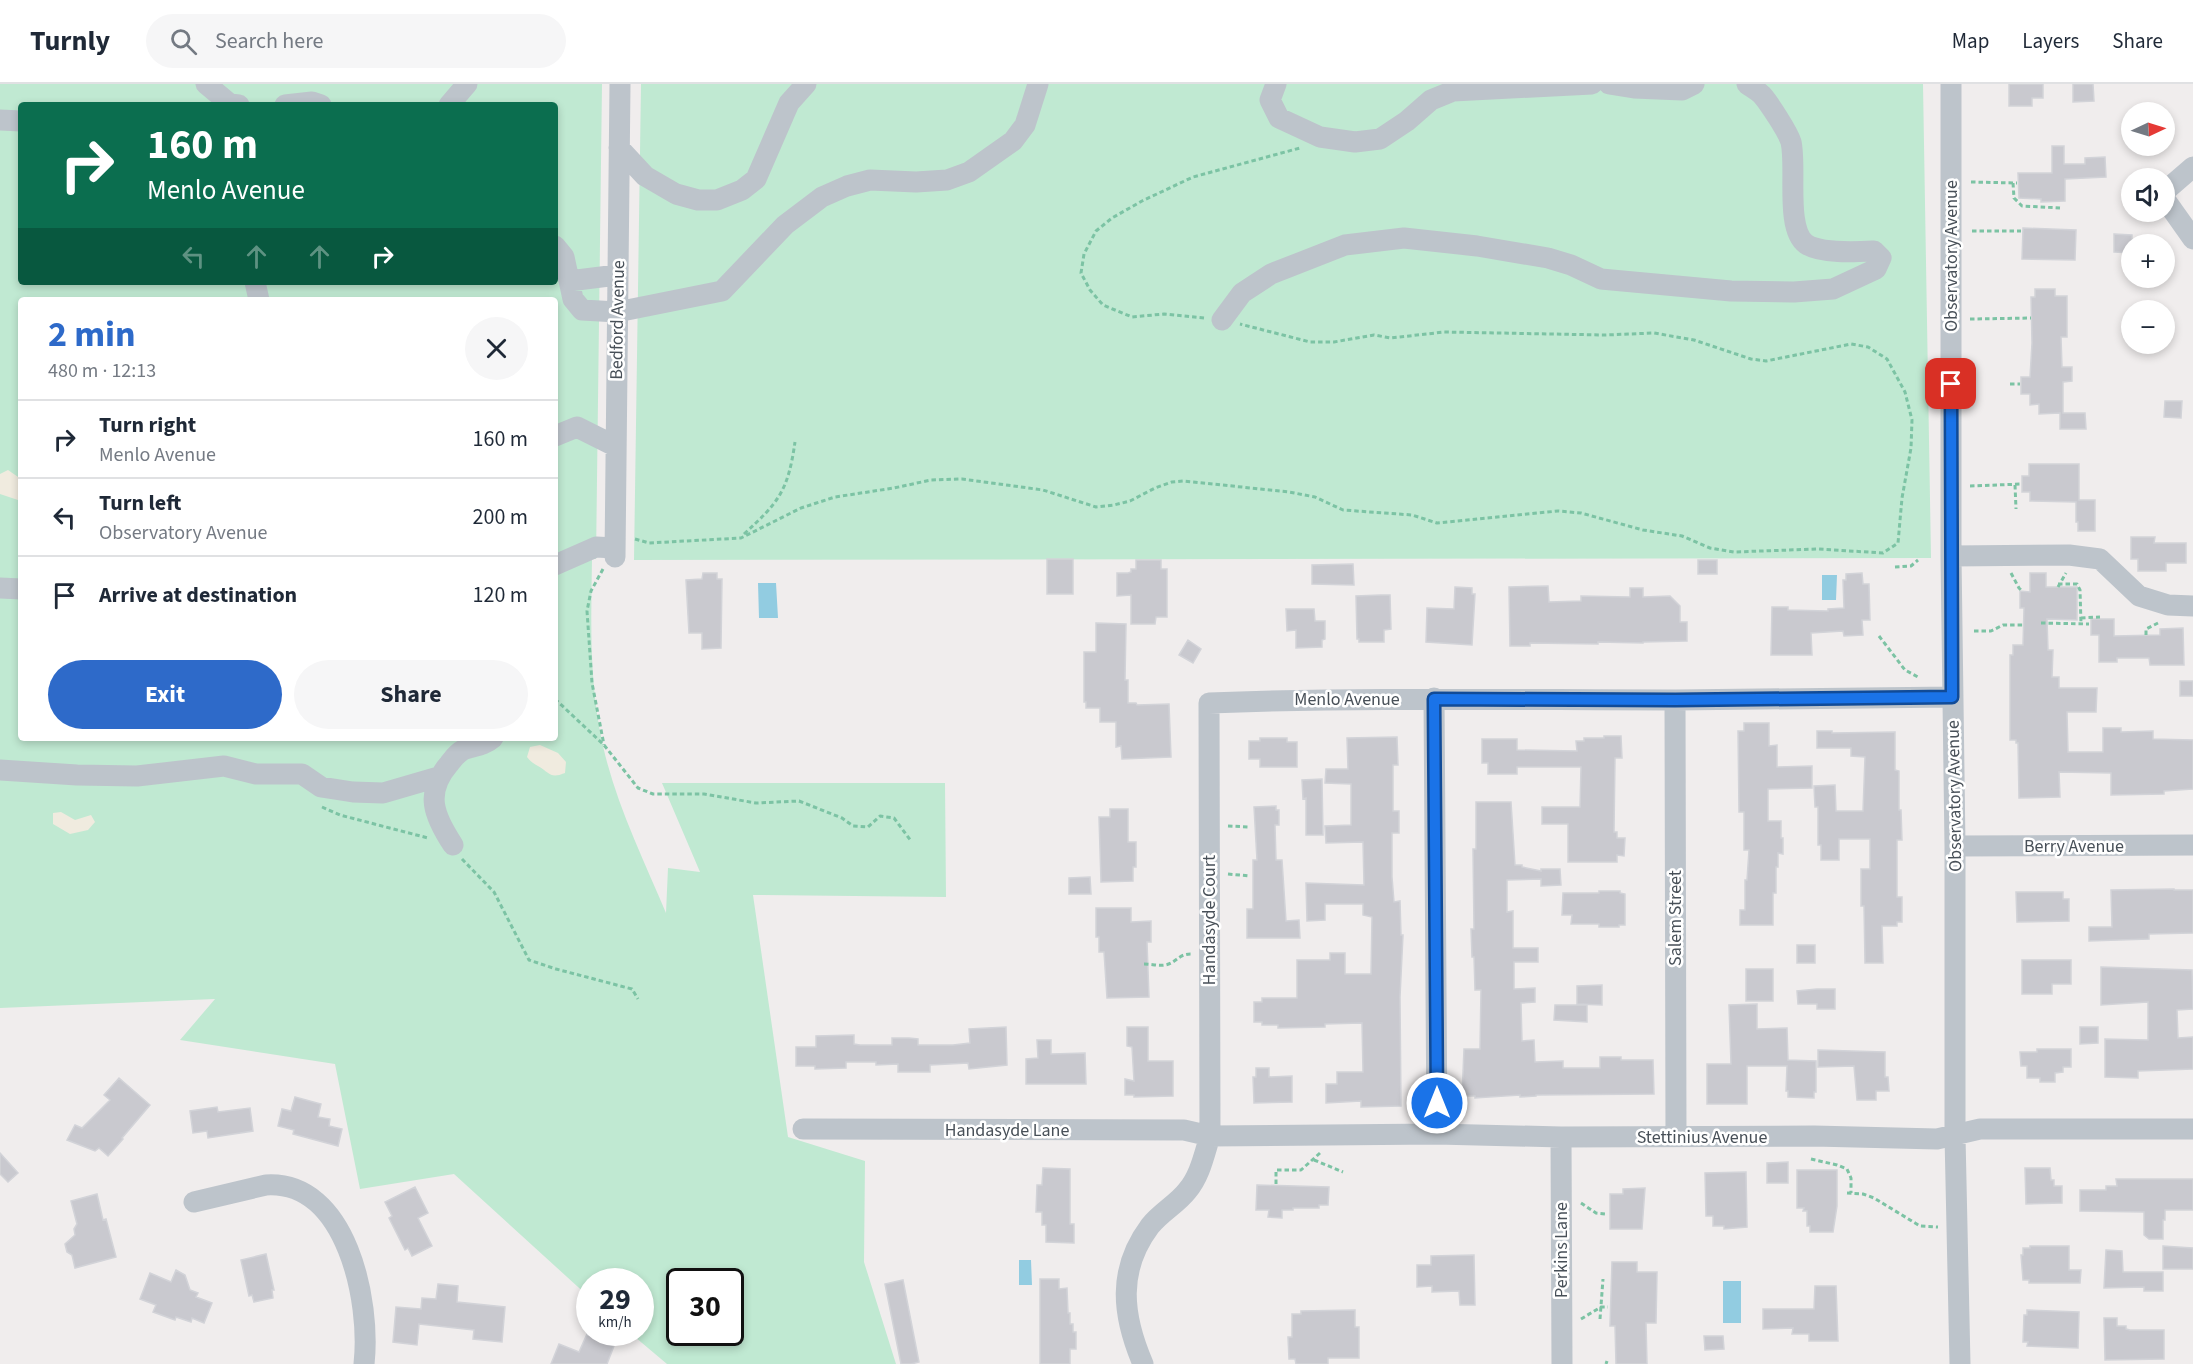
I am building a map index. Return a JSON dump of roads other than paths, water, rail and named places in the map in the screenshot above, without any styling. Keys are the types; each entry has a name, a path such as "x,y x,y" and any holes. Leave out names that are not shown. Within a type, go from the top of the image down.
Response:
{"street":[{"path":"206,84 228,102"},
{"path":"452,102 467,84"},
{"path":"619,148 645,176 676,194 698,200 717,200 742,190 756,179 789,103 806,84"},
{"path":"558,250 564,257 573,299 582,310 617,312 722,291 785,225 822,197 847,186 870,180 916,182 947,180 969,172 1013,141 1025,125 1038,84"},
{"path":"1276,84 1270,100 1279,118 1320,137 1355,142 1380,139 1407,121 1431,100 1453,92 1592,84"},
{"path":"1609,84 1634,88 1682,90 1694,84"},
{"path":"1222,320 1242,293 1270,274 1345,245 1404,238 1477,246 1548,258 1571,265 1601,279 1731,291 1794,292 1833,289 1876,269 1881,258 1874,251 1835,252 1806,244 1796,231 1793,217 1794,163 1790,139 1762,95 1747,84"},
{"name":"Observatory Avenue","path":"1950,84 1955,1136 1960,1364"},
{"name":"Bedford Avenue","path":"558,565 596,547 615,552 619,148 624,89"},
{"path":"0,120 18,121"},
{"path":"2175,183 2193,167"},
{"path":"2175,214 2193,239"},
{"path":"569,281 617,275"},
{"path":"558,435 576,427 615,446"},
{"path":"1951,556 2069,555 2100,559 2139,596 2168,605 2193,606"},
{"path":"0,588 18,589"},
{"name":"Menlo Avenue","path":"1209,703 1250,700 1675,700 1952,697"},
{"path":"1434,699 1437,1134"},
{"name":"Salem Street","path":"1675,700 1676,1137"},
{"name":"Handasyde Court","path":"1143,1364 1134,1343 1125,1299 1127,1274 1132,1254 1151,1224 1188,1191 1200,1169 1210,1136 1209,703"},
{"path":"453,845 438,821 434,799 438,777 460,751 489,741"},
{"path":"0,770 137,776 224,766 256,774 302,774 321,787 353,792 383,793 438,777"},
{"name":"Berry Avenue","path":"1955,846 2193,845"},
{"name":"Handasyde Lane","path":"804,1129 1184,1130 1210,1136"},
{"name":"Stettinius Avenue","path":"1210,1136 1437,1134 1937,1139 1980,1130 2193,1129"},
{"name":"Perkins Lane","path":"1561,1137 1562,1364"},
{"path":"194,1202 278,1184 290,1186 311,1197 341,1236 355,1266 363,1298 366,1324 364,1364"}],"water":[{"path":"1822,575 1837,575 1836,600 1822,600"},
{"path":"758,583 776,583 778,618 759,618"},
{"path":"1019,1260 1031,1260 1032,1285 1019,1285"},
{"path":"1723,1281 1741,1281 1741,1323 1723,1323"}]}
